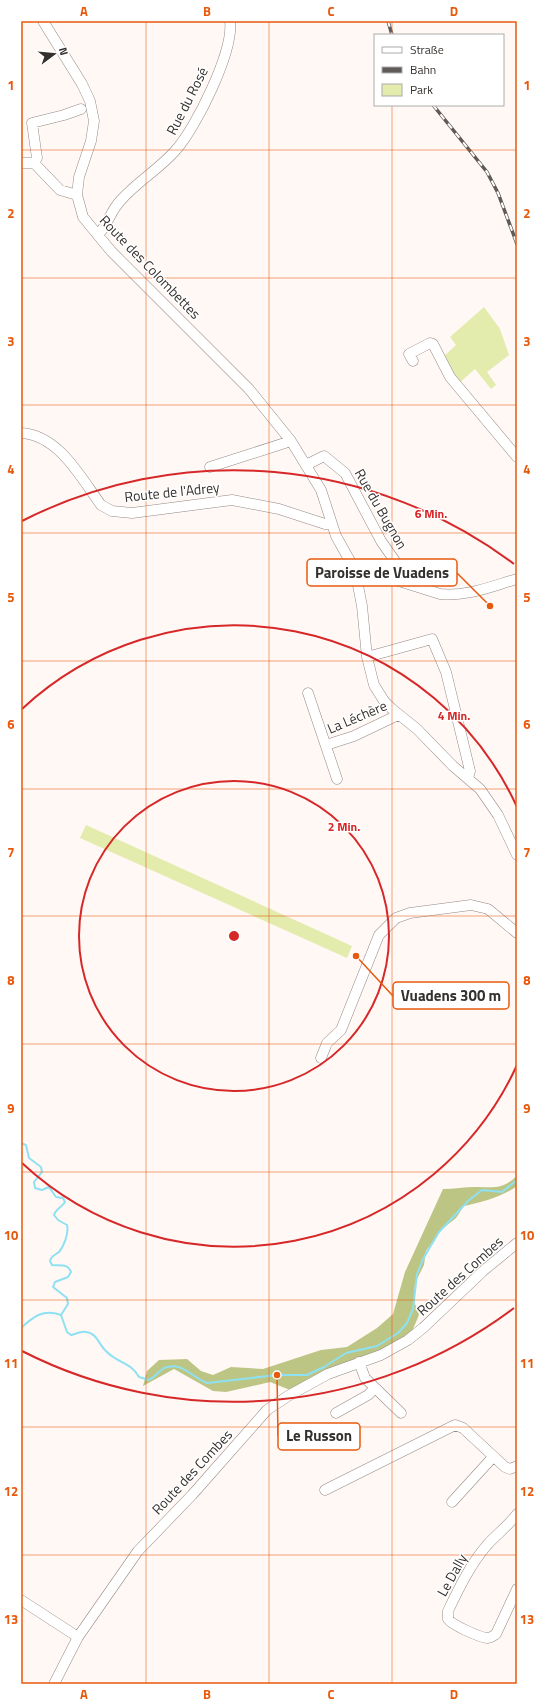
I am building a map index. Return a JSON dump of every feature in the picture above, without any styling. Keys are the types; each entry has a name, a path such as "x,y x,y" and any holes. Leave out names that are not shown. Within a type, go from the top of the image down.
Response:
{"street":[{"name":"Route des Colombettes","path":"43,21 82,84 90,101 94,121 92,140 79,177 77,196 83,217 98,235 238,378 290,441 321,490 336,536 355,570 362,606 367,657 376,689 398,715 417,729 453,766 468,778 490,800 517,855"},
{"name":"Rue du Rosé","path":"98,235 121,199 176,151 188,133 204,104 225,55 230,40 230,21"},
{"path":"34,163 37,158 32,123 81,109"},
{"path":"21,163 34,163 60,190 77,196"},
{"path":"413,361 409,354 430,343 433,344 450,377 517,457"},
{"name":"Route de l'Adrey","path":"21,433 37,436 65,456 101,505 112,511 132,513 232,500 279,509 325,524 332,524"},
{"path":"210,466 290,441"},
{"name":"Rue du Bugnon","path":"306,465 324,456 344,473 381,541 395,561 400,572 399,581"},
{"path":"355,570 364,570 440,594 456,595 517,579"},
{"path":"367,657 432,639 446,672 470,771 468,778"},
{"name":"La Léchère","path":"308,693 337,778"},
{"name":"La Léchère","path":"326,745 354,736 398,715"},
{"path":"321,1058 327,1044 341,1030 380,935 396,918 410,913 471,906 488,909 517,933"},
{"name":"Route des Combes","path":"54,1684 78,1637 113,1584 138,1551 192,1495 264,1414 274,1405 328,1374 392,1350 416,1334 483,1271 517,1243"},
{"path":"358,1362 365,1378 401,1413"},
{"path":"336,1413 368,1395 375,1388"},
{"path":"325,1490 453,1425 463,1428 508,1468 517,1466"},
{"path":"452,1502 494,1457"},
{"name":"Le Dally","path":"517,1514 513,1527 487,1545 472,1565 448,1611 448,1619 455,1625 485,1637 492,1637 496,1634 517,1589"},
{"path":"21,1600 78,1637"}],"green space":[{"path":"484,307 500,329 509,355 487,372 496,385 491,389 475,369 458,384 442,358 456,345 450,337"},
{"path":"86,825 352,946 347,958 80,838"},
{"path":"517,1176 517,1186 485,1201 464,1206 456,1218 441,1230 426,1251 424,1265 415,1283 414,1301 419,1315 410,1336 382,1354 290,1390 270,1382 226,1392 213,1391 174,1369 143,1386 147,1371 159,1360 187,1359 201,1371 213,1375 231,1367 263,1369 321,1350 347,1347 377,1328 393,1314 405,1272 443,1189 498,1187 506,1184"}],"waterway":[{"path":"21,1143 26,1145 29,1158 41,1167 42,1172 34,1182 35,1188 42,1190 49,1187 56,1197 63,1198 65,1202 54,1215 58,1220 67,1225 67,1235 61,1249 52,1257 50,1261 52,1265 68,1267 71,1272 68,1277 55,1282 53,1287 67,1298 68,1304 61,1315"},
{"path":"21,1328 30,1320 44,1313 55,1313 61,1315 67,1332 71,1335 81,1332 90,1333 98,1340 110,1355 132,1368 139,1377 149,1380 164,1368 170,1366 181,1368 207,1383 277,1375 307,1375 324,1367 346,1353 377,1346 398,1333 407,1323 413,1309 417,1274 423,1259 439,1232 469,1200 482,1190 502,1192 517,1180"}],"railway":[{"path":"388,21 392,34"},
{"path":"434,106 487,172 498,193 517,244"}],"place":[{"name":"Paroisse de Vuadens","path":"490,606"},
{"name":"Vuadens 300 m","path":"356,956"},
{"name":"Le Russon","path":"277,1375"}]}
